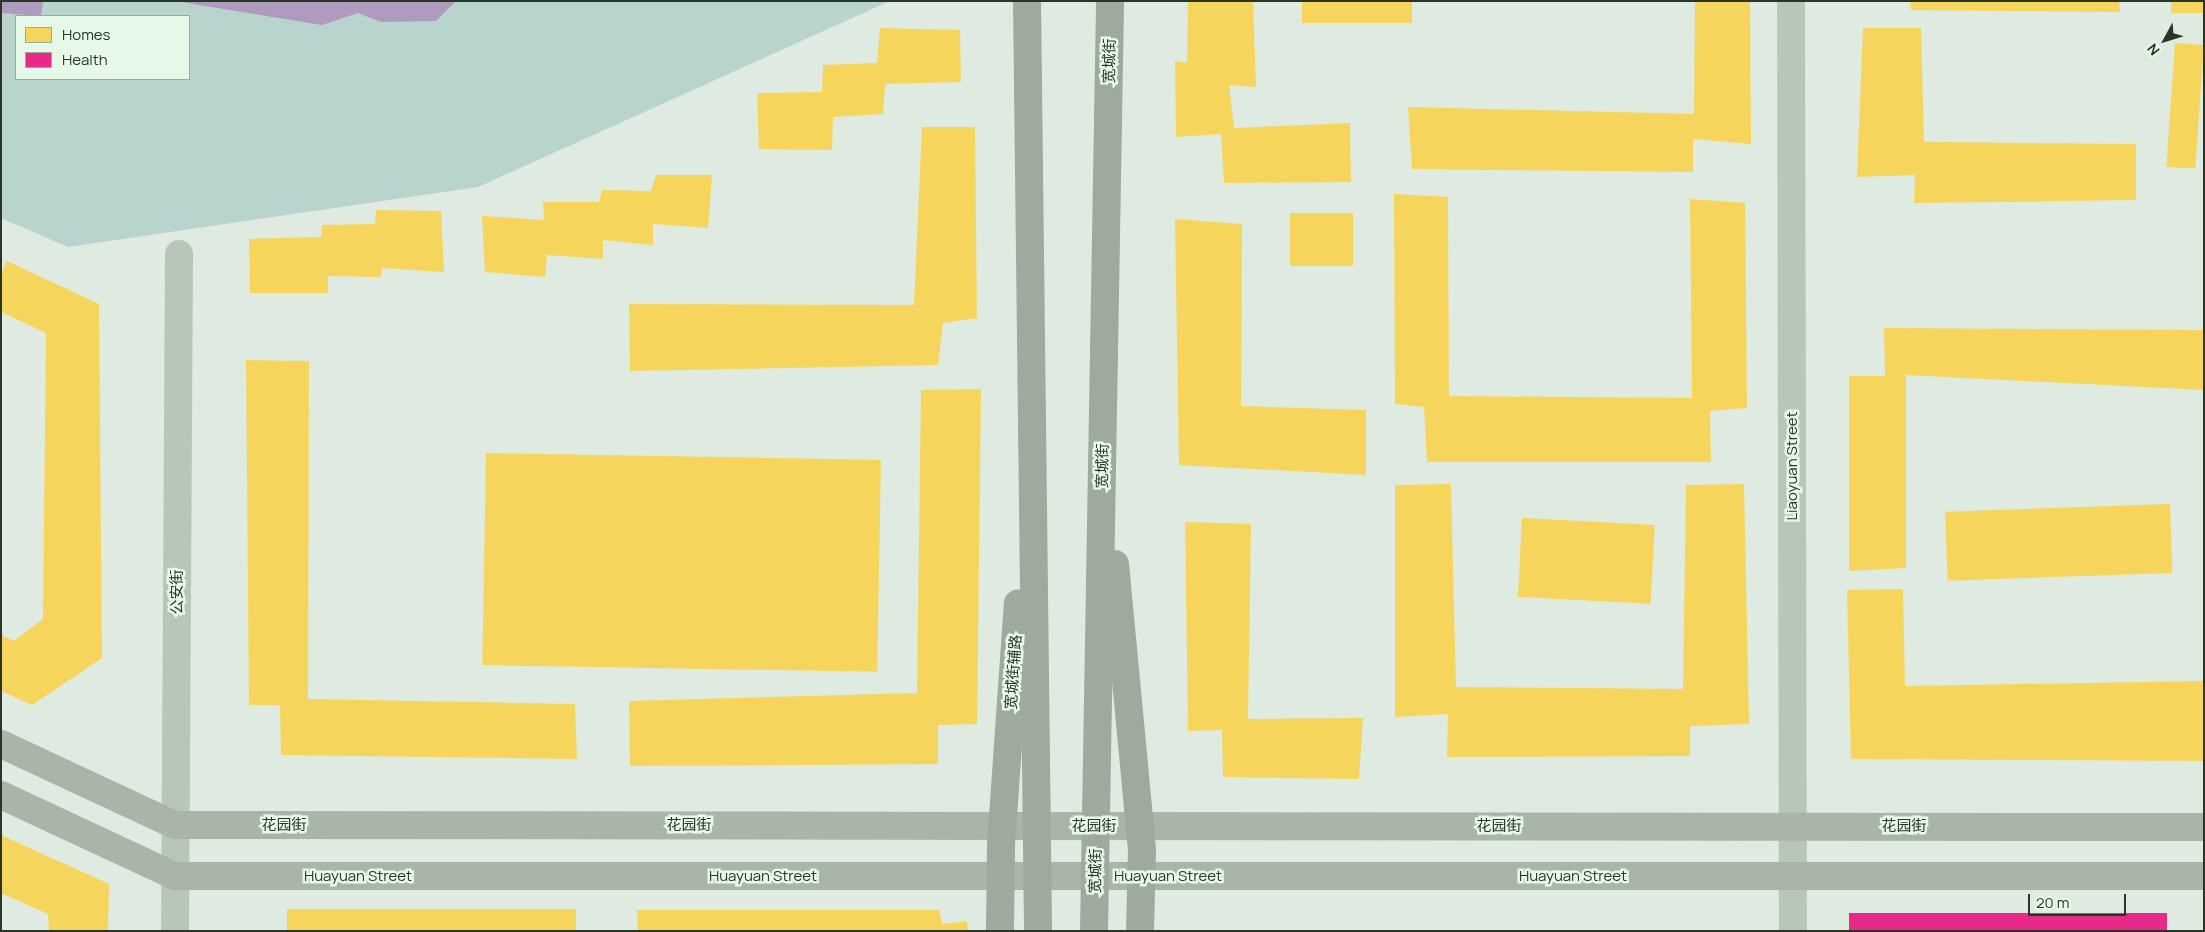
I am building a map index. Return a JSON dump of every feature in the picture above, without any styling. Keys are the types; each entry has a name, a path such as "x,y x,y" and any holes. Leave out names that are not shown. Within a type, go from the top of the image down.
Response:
{"highway":[{"path":"1027,1 1038,931"},
{"name":"宽城街","path":"1094,931 1110,1"},
{"name":"宽城街辅路","path":"1000,931 1002,826 1032,413"},
{"path":"1102,424 1140,826 1142,876 1140,931"}],"main road":[{"name":"花园街","path":"1,744 176,825 2204,827"},
{"name":"Huayuan Street","path":"1,795 175,876 2204,876"}],"street":[{"name":"Liaoyuan Street","path":"1791,1 1793,931"},
{"name":"公安街","path":"175,931 180,254"}],"shaded area":[{"path":"1,1 890,1 478,187 68,247 1,218"},
{"path":"1,1 43,1 41,15 1,13"},
{"path":"175,1 456,1 436,21 381,22 358,13 322,25"}],"building: Homes":[{"path":"1188,1 1253,1 1256,87 1229,85 1234,128 1350,123 1351,182 1224,183 1221,134 1176,137 1175,61 1187,63"},
{"path":"1302,1 1412,1 1412,23 1302,23"},
{"path":"1695,1 1750,1 1751,144 1693,139 1693,172 1412,169 1408,107 1694,114"},
{"path":"1910,1 2119,1 2120,12 1911,10"},
{"path":"2171,1 2204,1 2204,13 2171,13"},
{"path":"880,28 960,30 961,82 885,84 883,114 833,117 832,150 759,149 757,93 822,92 823,65 877,63"},
{"path":"1863,28 1921,28 1924,142 2136,144 2136,200 1914,203 1915,175 1857,177"},
{"path":"2175,43 2204,45 2195,169 2166,167"},
{"path":"922,127 975,127 977,318 943,323 938,365 630,371 629,304 914,305"},
{"path":"656,175 712,175 708,228 653,224 653,245 603,240 603,259 547,255 545,277 485,272 482,216 544,220 543,202 599,202 602,190 651,191"},
{"path":"1394,194 1448,197 1449,396 1692,398 1690,199 1745,203 1747,408 1710,411 1711,462 1427,462 1424,407 1395,404"},
{"path":"376,210 441,211 444,272 382,268 381,277 328,276 328,293 250,293 249,239 321,237 322,225 375,224"},
{"path":"1290,213 1353,213 1353,266 1290,266"},
{"path":"1175,219 1242,224 1241,406 1366,410 1366,475 1179,465"},
{"path":"7,261 99,304 102,658 32,705 1,691 1,635 14,641 43,619 46,333 1,312 1,274"},
{"path":"1884,328 2204,330 2204,390 1906,375 1906,568 1849,571 1849,376 1885,376"},
{"path":"246,360 309,361 308,699 575,704 577,759 281,755 280,705 249,705"},
{"path":"981,389 977,724 938,725 938,764 630,766 629,701 917,693 921,390"},
{"path":"486,453 881,460 877,672 482,665"},
{"path":"1451,484 1456,687 1683,689 1686,485 1744,484 1749,724 1690,726 1690,756 1447,757 1448,714 1395,717 1395,485"},
{"path":"2170,504 2172,573 1948,581 1945,512"},
{"path":"1522,518 1655,525 1651,604 1518,597"},
{"path":"1185,522 1251,524 1248,719 1363,718 1359,779 1223,777 1222,730 1188,731"},
{"path":"1903,589 1905,686 2204,681 2204,761 1851,759 1847,590"},
{"path":"1,835 109,884 108,931 49,931 48,914 1,893"},
{"path":"287,909 576,909 576,931 287,931"},
{"path":"637,910 939,910 942,924 967,921 968,931 638,931"}],"building: Health":[{"path":"1849,913 2167,913 2167,931 1849,931"}]}
